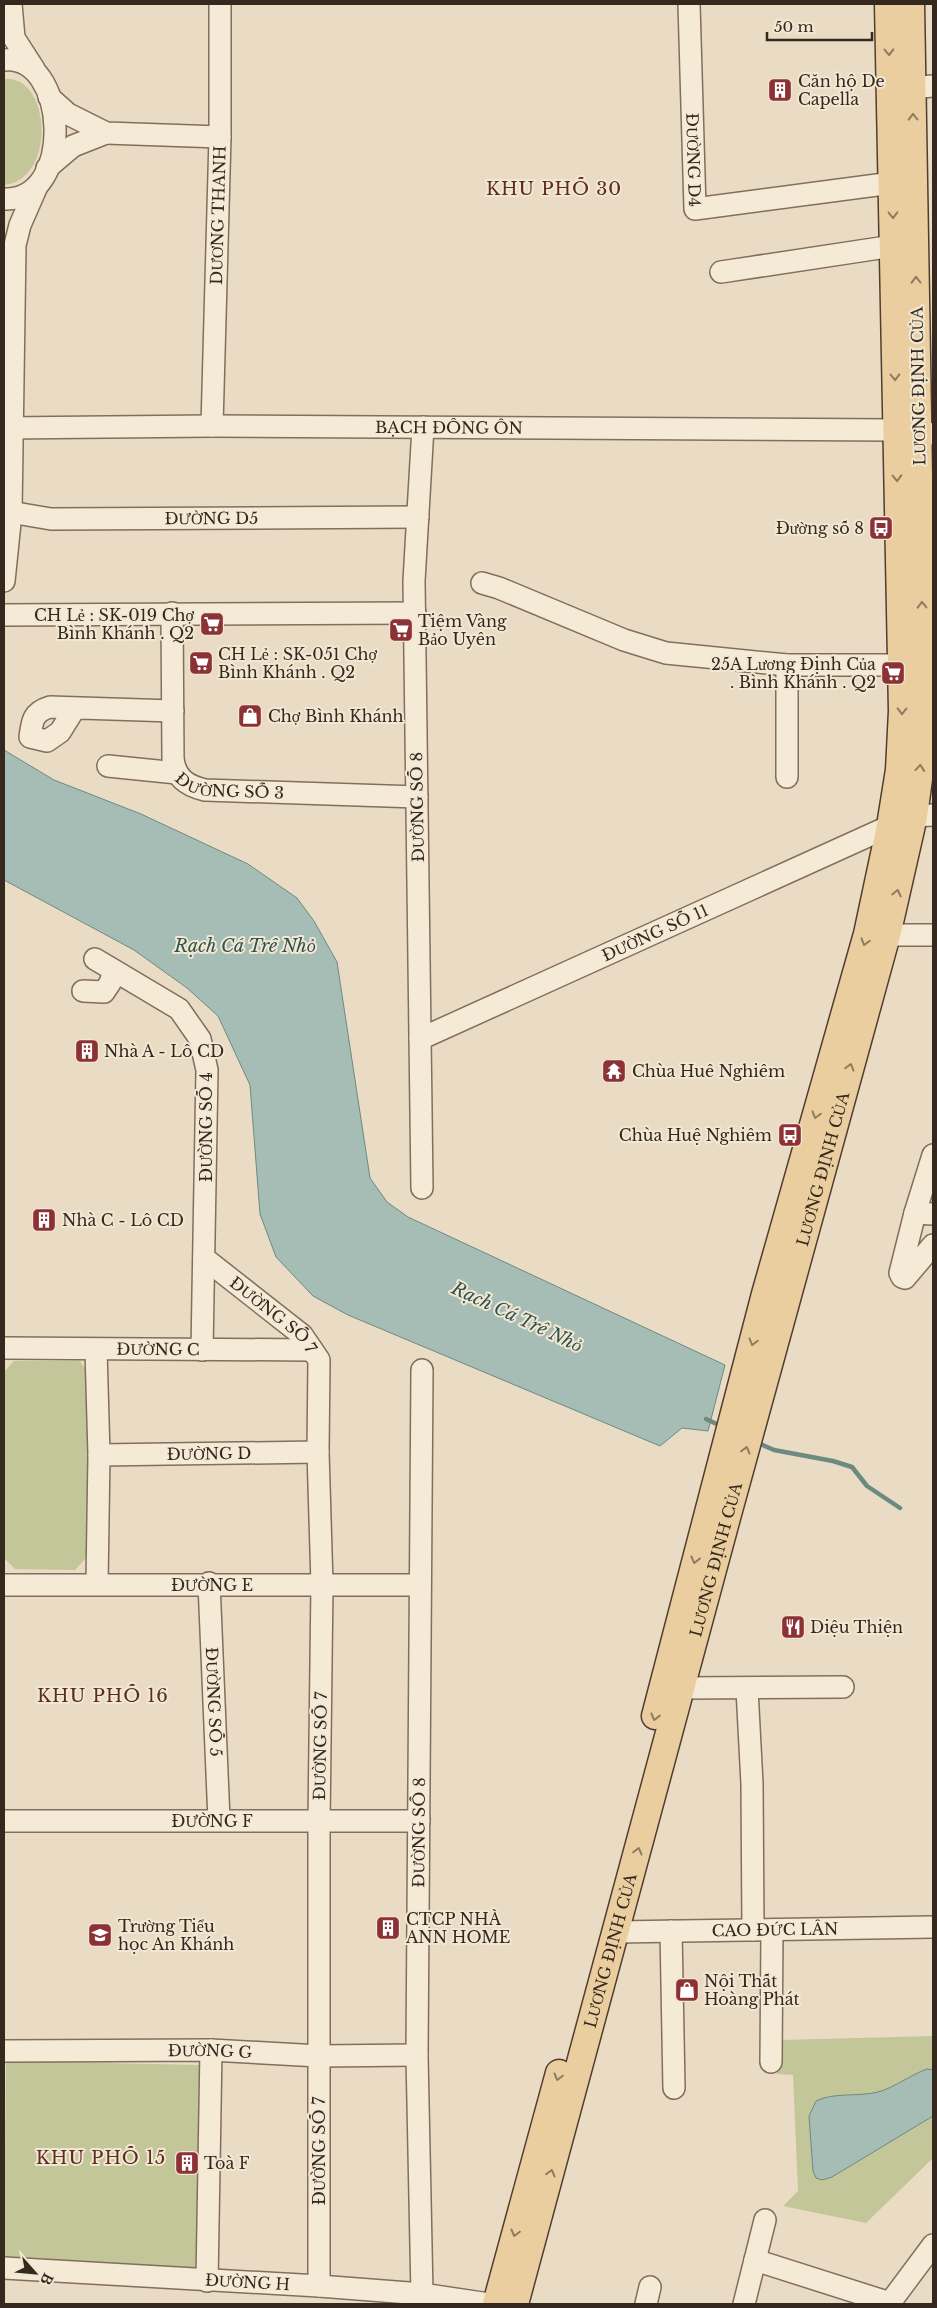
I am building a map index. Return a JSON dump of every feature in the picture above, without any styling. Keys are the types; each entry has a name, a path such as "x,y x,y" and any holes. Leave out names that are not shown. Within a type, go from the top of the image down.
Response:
{"main road":[{"name":"LƯƠNG ĐỊNH CỦA","path":"776,1297 924,815 920,771 923,710 916,432 893,246 892,183 912,88 888,4"},
{"name":"LƯƠNG ĐỊNH CỦA","path":"496,2304 626,1830 718,1513 776,1297 867,934 890,826 899,770 902,711 901,665 925,321 912,88 911,4"},
{"name":"LƯƠNG ĐỊNH CỦA","path":"516,2304 681,1688 718,1513"}],"street":[{"name":"DƯƠNG THANH","path":"212,426 220,137 220,4"},
{"name":"ĐƯỜNG D4","path":"689,4 695,209 892,183"},
{"path":"4,581 7,512 9,237 20,225 42,177 55,142 56,125 49,97 14,38 9,18"},
{"path":"4,60 23,64 38,76"},
{"path":"49,97 68,114 106,132 220,137"},
{"path":"4,199 24,196 73,146 106,132"},
{"path":"721,272 893,246"},
{"name":"BẠCH ĐÔNG ÔN","path":"8,428 212,426 916,432"},
{"name":"ĐƯỜNG SỐ 8","path":"422,1188 414,581 423,427"},
{"name":"ĐƯỜNG D5","path":"7,512 51,519 418,517"},
{"path":"482,583 499,588 624,640 666,653 786,665 901,665"},
{"name":"ĐƯỜNG SỐ 3","path":"172,613 173,758 177,773 188,785 205,790 417,797"},
{"path":"4,615 415,613"},
{"path":"786,665 787,777"},
{"path":"75,708 173,711"},
{"path":"108,766 177,773"},
{"name":"ĐƯỜNG SỐ 11","path":"420,1039 890,826 924,815"},
{"path":"888,935 933,935"},
{"name":"ĐƯỜNG SỐ 4","path":"94,959 179,1009 200,1039 208,1070 202,1350"},
{"path":"83,991 104,992 110,983 114,971"},
{"path":"933,1155 924,1214 900,1273 902,1277 905,1278 933,1245"},
{"name":"ĐƯỜNG SỐ 7","path":"204,1258 302,1335 319,1360 318,1452 322,1584 319,1822 319,2286"},
{"name":"ĐƯỜNG C","path":"4,1348 312,1350"},
{"path":"96,1350 99,1455 97,1584"},
{"name":"ĐƯỜNG SỐ 8","path":"420,2299 417,2055 422,1370"},
{"name":"ĐƯỜNG D","path":"99,1455 318,1452"},
{"name":"ĐƯỜNG E","path":"4,1585 210,1583 419,1584"},
{"name":"ĐƯỜNG SỐ 5","path":"210,1583 219,1820"},
{"path":"681,1688 843,1687"},
{"path":"747,1689 771,2062"},
{"name":"ĐƯỜNG F","path":"4,1821 419,1821"},
{"name":"CAO ĐỨC LÂN","path":"616,1932 933,1928"},
{"path":"671,1931 674,2088"},
{"path":"207,2281 210,2050"},
{"name":"ĐƯỜNG G","path":"4,2051 210,2050 318,2056 417,2055"},
{"path":"744,2304 765,2220"},
{"path":"755,2260 890,2304 933,2245"},
{"name":"ĐƯỜNG H","path":"4,2268 319,2286 420,2299 489,2304"}],"green space":[{"path":"4,79 20,82 31,93 39,109 41,128 40,148 33,166 21,179 4,185"},
{"path":"14,1361 80,1361 88,1373 87,1557 75,1570 15,1569 4,1558 4,1372"},
{"path":"933,2036 933,2158 866,2223 783,2206 798,2191 793,2075 777,2074 781,2040"},
{"path":"6,2061 201,2065 196,2270 4,2259"}],"water":[{"name":"Rạch Cá Trê Nhỏ","path":"4,750 54,780 141,814 248,864 297,898 314,921 337,962 370,1178 387,1202 408,1217 725,1365 708,1431 682,1428 660,1446 348,1315 313,1296 276,1257 260,1214 250,1085 218,1016 187,988 134,950 4,880"},
{"path":"927,2069 933,2070 933,2116 832,2177 822,2180 816,2178 813,2171 809,2116 816,2101 830,2096 878,2092"}],"waterway":[{"name":"Rạch Cá Trê Nhỏ","path":"706,1419 721,1426"},
{"name":"Rạch Cá Trê Nhỏ","path":"756,1442 774,1450 833,1461 852,1467 867,1486 900,1508"}],"place":[{"name":"Căn hộ De Capella","path":"780,90"},
{"name":"Đường số 8","path":"881,528"},
{"name":"CH Lẻ : SK-019 Chợ Bình Khánh . Q2","path":"212,624"},
{"name":"Tiệm Vàng Bảo Uyên","path":"401,630"},
{"name":"CH Lẻ : SK-051 Chợ Bình Khánh . Q2","path":"201,663"},
{"name":"25A Lương Định Của . Bình Khánh . Q2","path":"893,673"},
{"name":"Chợ Bình Khánh","path":"250,716"},
{"name":"Nhà A - Lô CD","path":"87,1051"},
{"name":"Chùa Huê Nghiêm","path":"614,1071"},
{"name":"Chùa Huệ Nghiêm","path":"790,1135"},
{"name":"Nhà C - Lô CD","path":"44,1220"},
{"name":"Diệu Thiện","path":"793,1627"},
{"name":"CTCP NHÀ ANN HOME","path":"388,1928"},
{"name":"Trường Tiểu học An Khánh","path":"100,1935"},
{"name":"Nội Thất Hoàng Phát","path":"687,1990"},
{"name":"Toà F","path":"187,2163"}],"district":[{"name":"KHU PHỐ 30","path":"554,189"},
{"name":"KHU PHỐ 16","path":"103,1696"},
{"name":"KHU PHỐ 15","path":"101,2158"}]}
